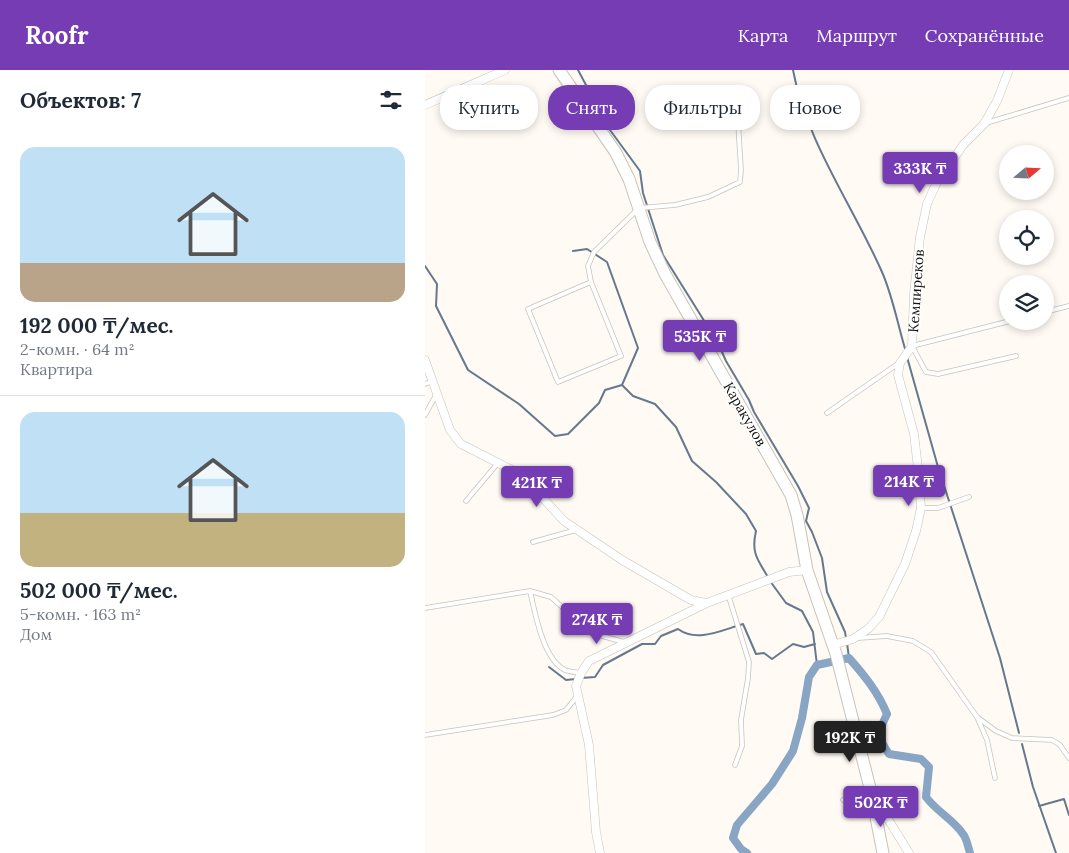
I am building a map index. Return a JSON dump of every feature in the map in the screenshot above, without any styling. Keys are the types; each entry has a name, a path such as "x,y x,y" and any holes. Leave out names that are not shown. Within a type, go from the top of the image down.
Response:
{"main road":[{"name":"Каракулов","path":"559,70 616,153 629,179 650,242 665,274 791,495 797,515 807,570 834,650 871,792 883,853"}],"street":[{"path":"425,105 505,70"},
{"name":"Кемпиреков","path":"901,361 911,347 920,237 927,204 936,184 963,145 984,124 997,102 1009,70"},
{"path":"425,360 451,430 461,444 516,472 530,484 564,521 622,560 691,600 707,603"},
{"path":"834,650 853,639 879,618 905,564 916,532 921,508 914,434 898,375 901,361"},
{"path":"600,853 596,832 589,745 576,686 581,673 589,661 728,594 789,572 807,570"},
{"path":"871,792 909,853"}],"lane":[{"path":"984,124 1069,98"},
{"path":"591,282 528,309 557,382 621,356 591,282 588,266 594,252 639,208 675,205 708,197 740,182 738,130"},
{"path":"1054,310 1069,306"},
{"path":"999,324 911,347 926,372 938,374 1016,356"},
{"path":"827,413 901,361"},
{"path":"425,384 433,381"},
{"path":"425,415 438,393"},
{"path":"466,501 498,463"},
{"path":"921,508 938,508 969,497"},
{"path":"533,542 578,530"},
{"path":"530,591 537,625 553,660 565,670 581,673"},
{"path":"425,608 530,591 551,597 591,633 627,643"},
{"path":"728,594 749,662 741,720 742,746 735,765"},
{"path":"853,639 887,636 913,641 931,652 977,717 987,740 995,778"},
{"path":"425,735 553,715 566,710 578,695"},
{"path":"977,717 996,731 1012,738 1052,740 1060,745 1069,758"},
{"path":"843,800 871,792"}],"waterway":[{"path":"578,70 610,130 640,171 643,193 663,255 718,343 754,412 809,508 806,521 822,558 827,592 846,638"},
{"path":"793,70 799,96 819,148 882,272 906,352"},
{"path":"573,251 587,249 607,262 638,348 622,385 633,396 655,404 676,427 692,461 716,482 746,514 756,531 754,545 756,555 768,577"},
{"path":"425,266 437,284 436,306 468,370 519,404 555,436 568,434 599,403 605,390 622,385"},
{"path":"907,357 938,467 1000,658 1019,733"},
{"path":"770,581 786,603 802,611 813,632 817,665"},
{"path":"581,678 595,677 603,665 642,644 655,644 661,636 678,629 685,633 701,635 743,624 756,654 764,653 772,659 793,644 804,647 815,644"},
{"path":"847,643 849,658"},
{"path":"747,853 741,849 733,838 737,825 772,784 793,751 802,718 809,677 817,665 849,658 870,684 887,714 880,734 885,748 889,754 921,759 929,767 926,797 959,829 965,838 970,853"},
{"path":"549,667 566,680 576,679"},
{"path":"1022,744 1033,787 1056,853"},
{"path":"1039,806 1064,799 1069,815"}]}
